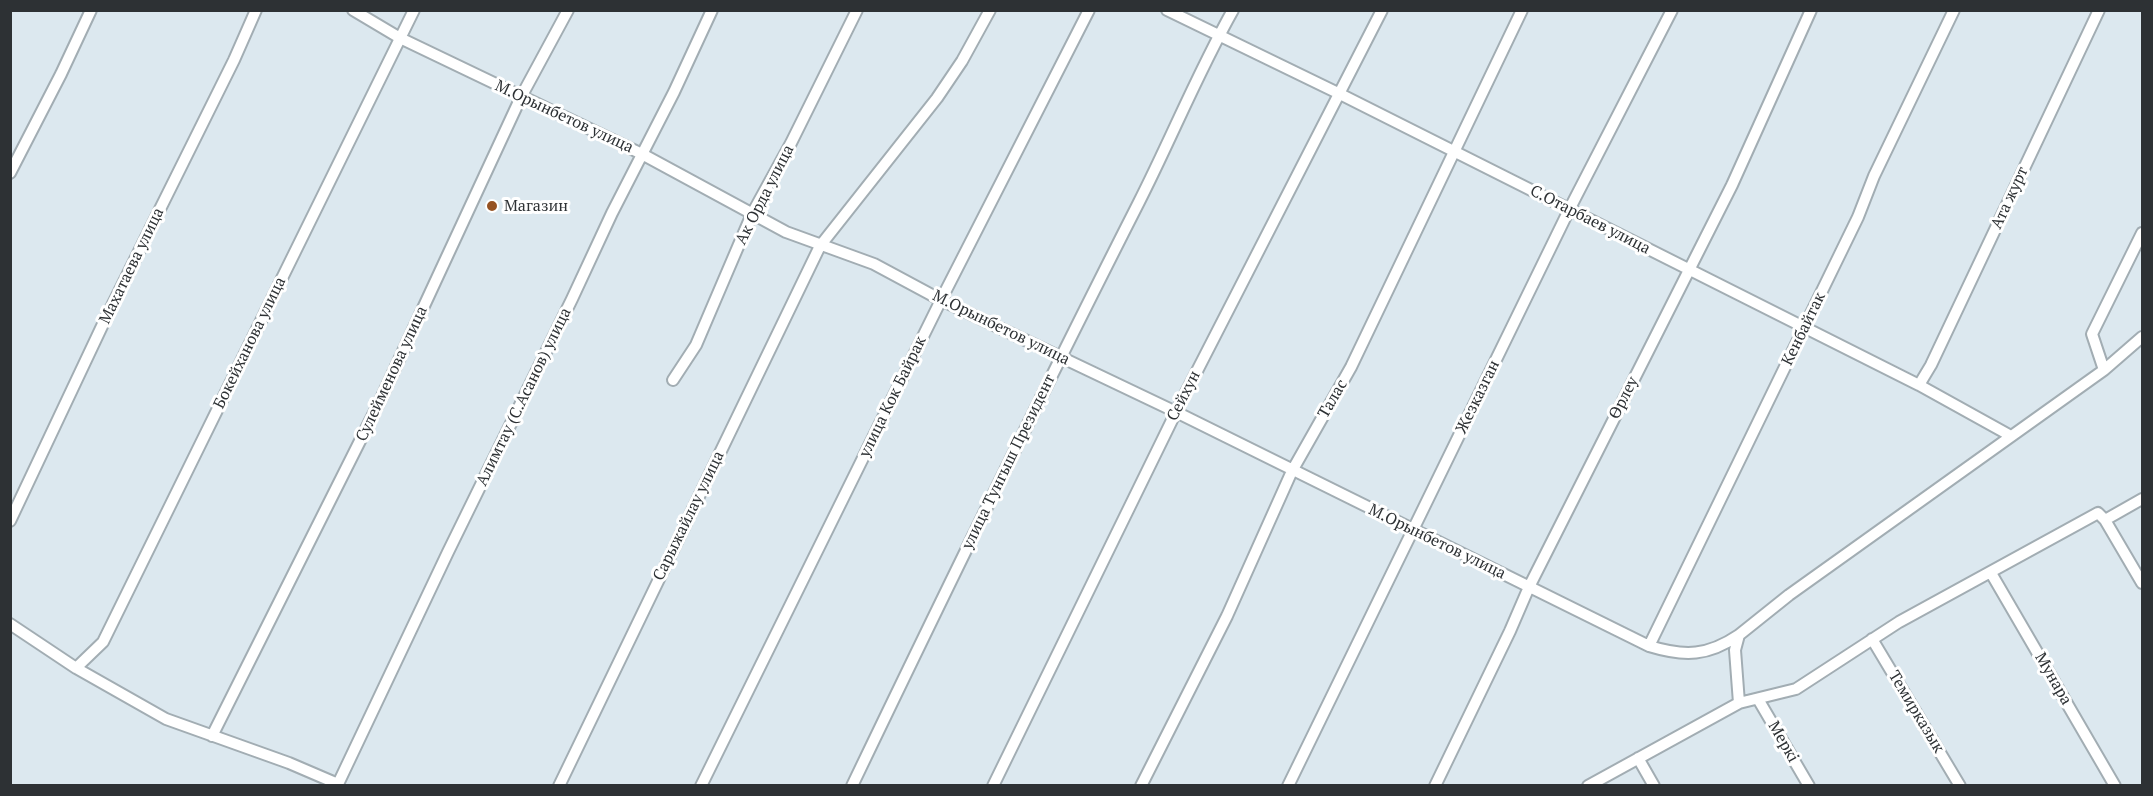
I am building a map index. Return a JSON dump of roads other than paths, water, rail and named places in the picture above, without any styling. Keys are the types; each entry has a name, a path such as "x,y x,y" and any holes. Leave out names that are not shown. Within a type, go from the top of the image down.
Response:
{"street":[{"path":"10,173 91,10"},
{"name":"Махатаева улица","path":"10,521 103,324 234,60 256,10"},
{"name":"М.Орынбетов улица","path":"353,10 400,38 642,154 786,232 874,264 941,300 1176,412 1529,587 1650,646 1671,653 1690,654 1707,651 1723,646 1739,636 1789,595 2104,370 2142,337"},
{"name":"Бокейханова улица","path":"76,668 103,642 414,10"},
{"name":"Сулейменова улица","path":"212,736 379,403 521,97 568,10"},
{"name":"Алимтау (С.Асанов) улица","path":"338,784 448,552 712,10"},
{"name":"Ак Орда улица","path":"673,380 696,345 752,214 791,143 857,10"},
{"name":"Сарыжайлау улица","path":"559,786 820,246 937,98 962,61 990,10"},
{"name":"улица Кок Байрак","path":"701,786 941,300 1089,10"},
{"name":"С.Отарбаев улица","path":"1167,10 1340,94 1920,385 2011,436"},
{"name":"улица Тунгыш Президент","path":"852,786 1060,357 1233,10"},
{"name":"Сейхун","path":"993,786 1176,412 1382,10"},
{"name":"Талас","path":"1141,786 1227,616 1292,471 1351,367 1522,10"},
{"name":"Жезказган","path":"1288,786 1569,210 1672,10"},
{"name":"Өрлеу","path":"1435,786 1529,587 1732,185 1811,10"},
{"name":"Кенбайтак","path":"1650,646 1858,217 1874,176 1954,10"},
{"name":"Ата журт","path":"1920,385 2099,10"},
{"path":"2104,370 2092,334 2142,232"},
{"path":"2105,520 2142,499"},
{"path":"1588,786 1739,703 1796,688 1899,622 2098,513 2105,520 2142,584"},
{"name":"Мунара","path":"1991,573 2115,786"},
{"path":"10,624 76,668 166,719 289,763 338,784"},
{"path":"1739,636 1735,650 1739,703"},
{"name":"Темирказык","path":"1872,639 1960,786"},
{"name":"Меркі","path":"1758,699 1809,786"},
{"path":"1638,758 1654,786"}],"place":[{"name":"Магазин","path":"492,206"}]}
